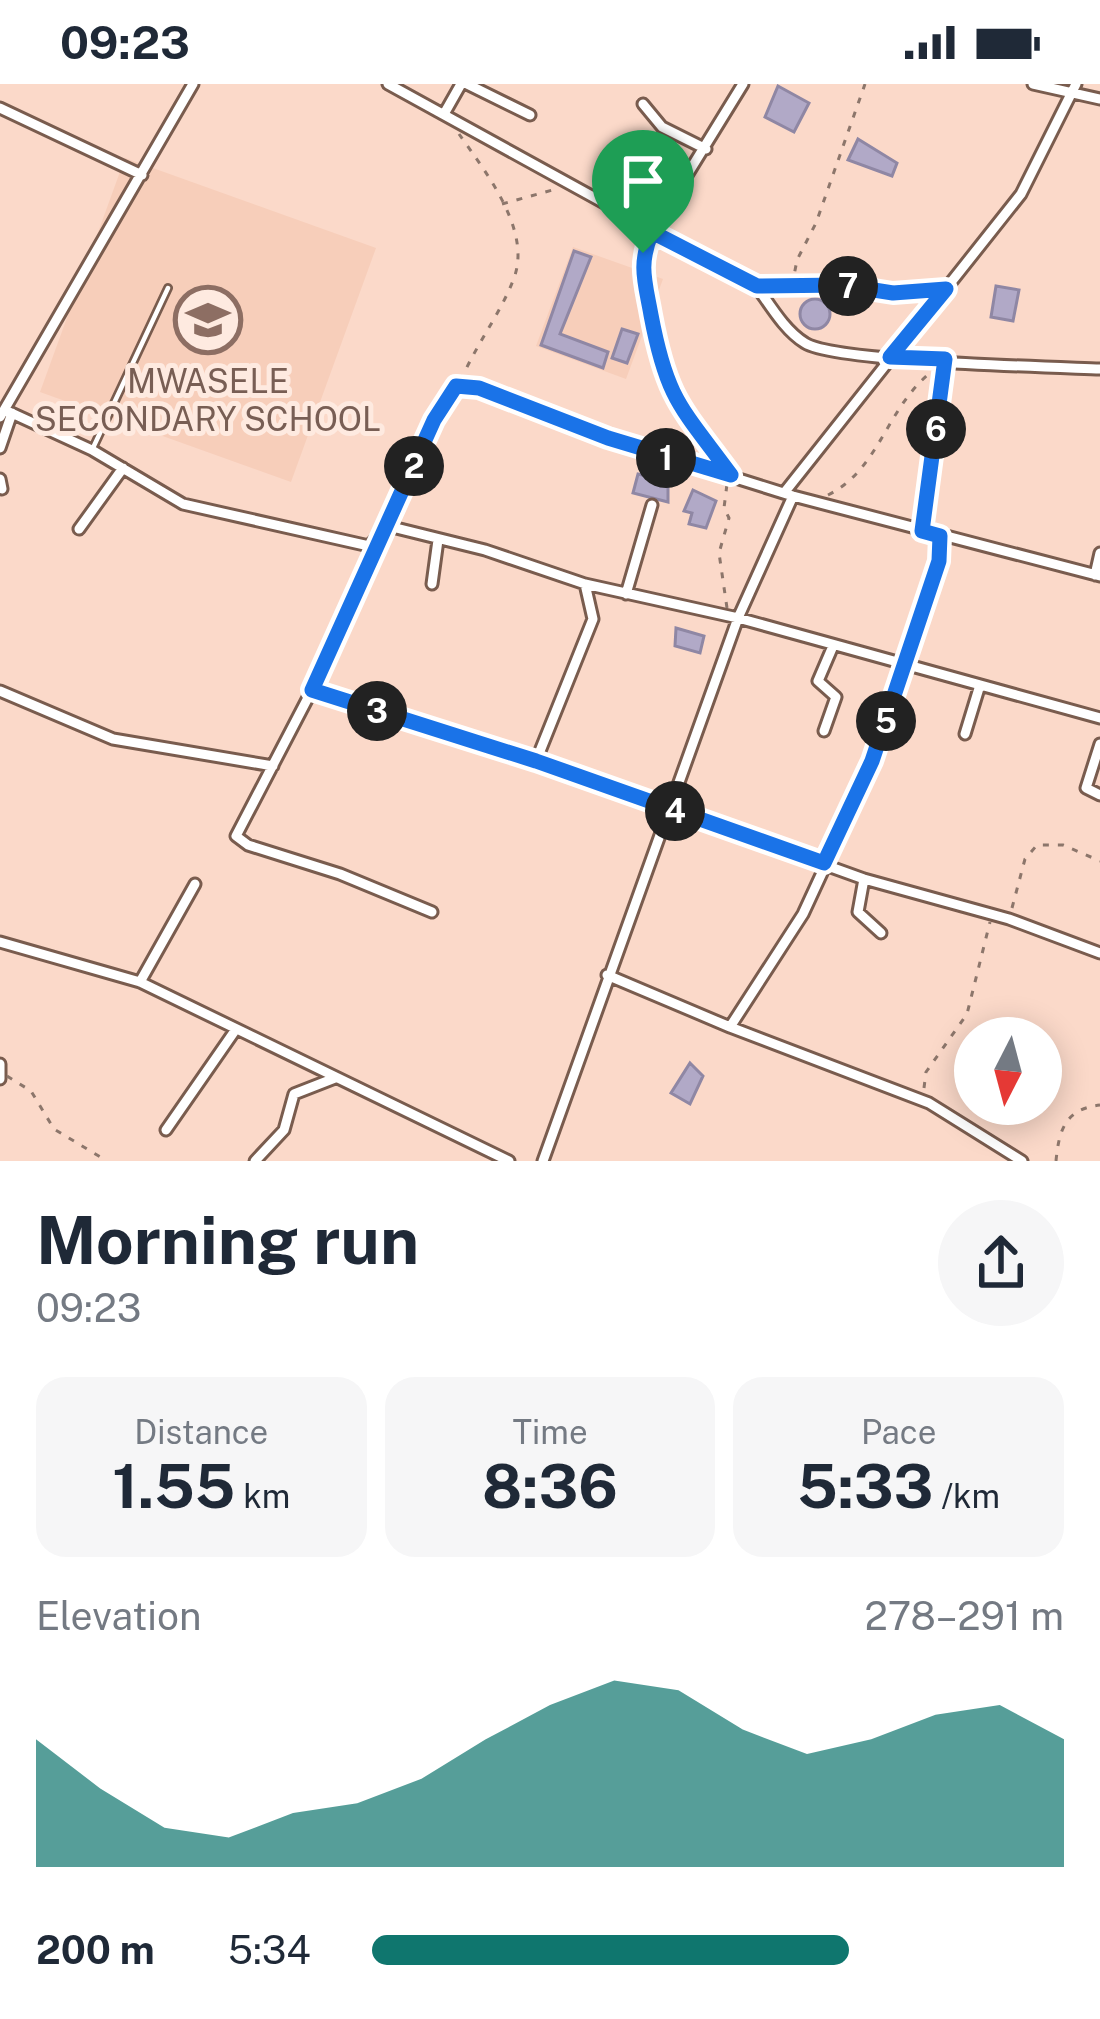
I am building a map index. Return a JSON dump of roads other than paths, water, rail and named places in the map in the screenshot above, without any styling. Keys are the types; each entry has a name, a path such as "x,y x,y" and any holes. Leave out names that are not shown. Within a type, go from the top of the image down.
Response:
{"street":[{"path":"0,448 4,413 193,84"},
{"path":"388,84 757,286 806,344 890,357 1100,369"},
{"path":"446,84 530,115"},
{"path":"652,232 743,84"},
{"path":"1033,84 1073,89 1100,99"},
{"path":"445,114 462,87"},
{"path":"544,1161 733,617 788,495 890,357 1021,194 1073,89"},
{"path":"643,104 662,127 706,149"},
{"path":"0,108 142,175"},
{"path":"432,912 340,874 239,842 243,818 312,690 434,420 459,385 788,495 818,499 940,536 1097,576 1100,553"},
{"path":"4,413 92,450 198,508 369,546 377,542"},
{"path":"79,529 123,468"},
{"path":"626,594 652,505"},
{"path":"388,526 507,556 585,584 733,617 1100,718"},
{"path":"730,1028 788,942 872,761 937,569 940,536"},
{"path":"432,584 438,540"},
{"path":"536,761 593,619 585,584"},
{"path":"824,731 836,696 818,681 833,646"},
{"path":"965,734 980,685"},
{"path":"312,690 536,761 863,879 991,914 1100,953"},
{"path":"0,692 113,739 273,766"},
{"path":"1100,744 1086,788 1100,795"},
{"path":"863,879 859,912 880,933"},
{"path":"140,982 195,884"},
{"path":"0,942 140,982 234,1032 509,1161"},
{"path":"607,975 923,1103 1022,1161"},
{"path":"166,1130 234,1032"},
{"path":"255,1161 284,1130 294,1094 334,1078"}],"lane":[{"path":"652,232 640,272 657,359 677,406 730,474"},
{"path":"92,450 168,288"}],"place":[{"name":"MWASELE SECONDARY SCHOOL","path":"208,320"}]}
